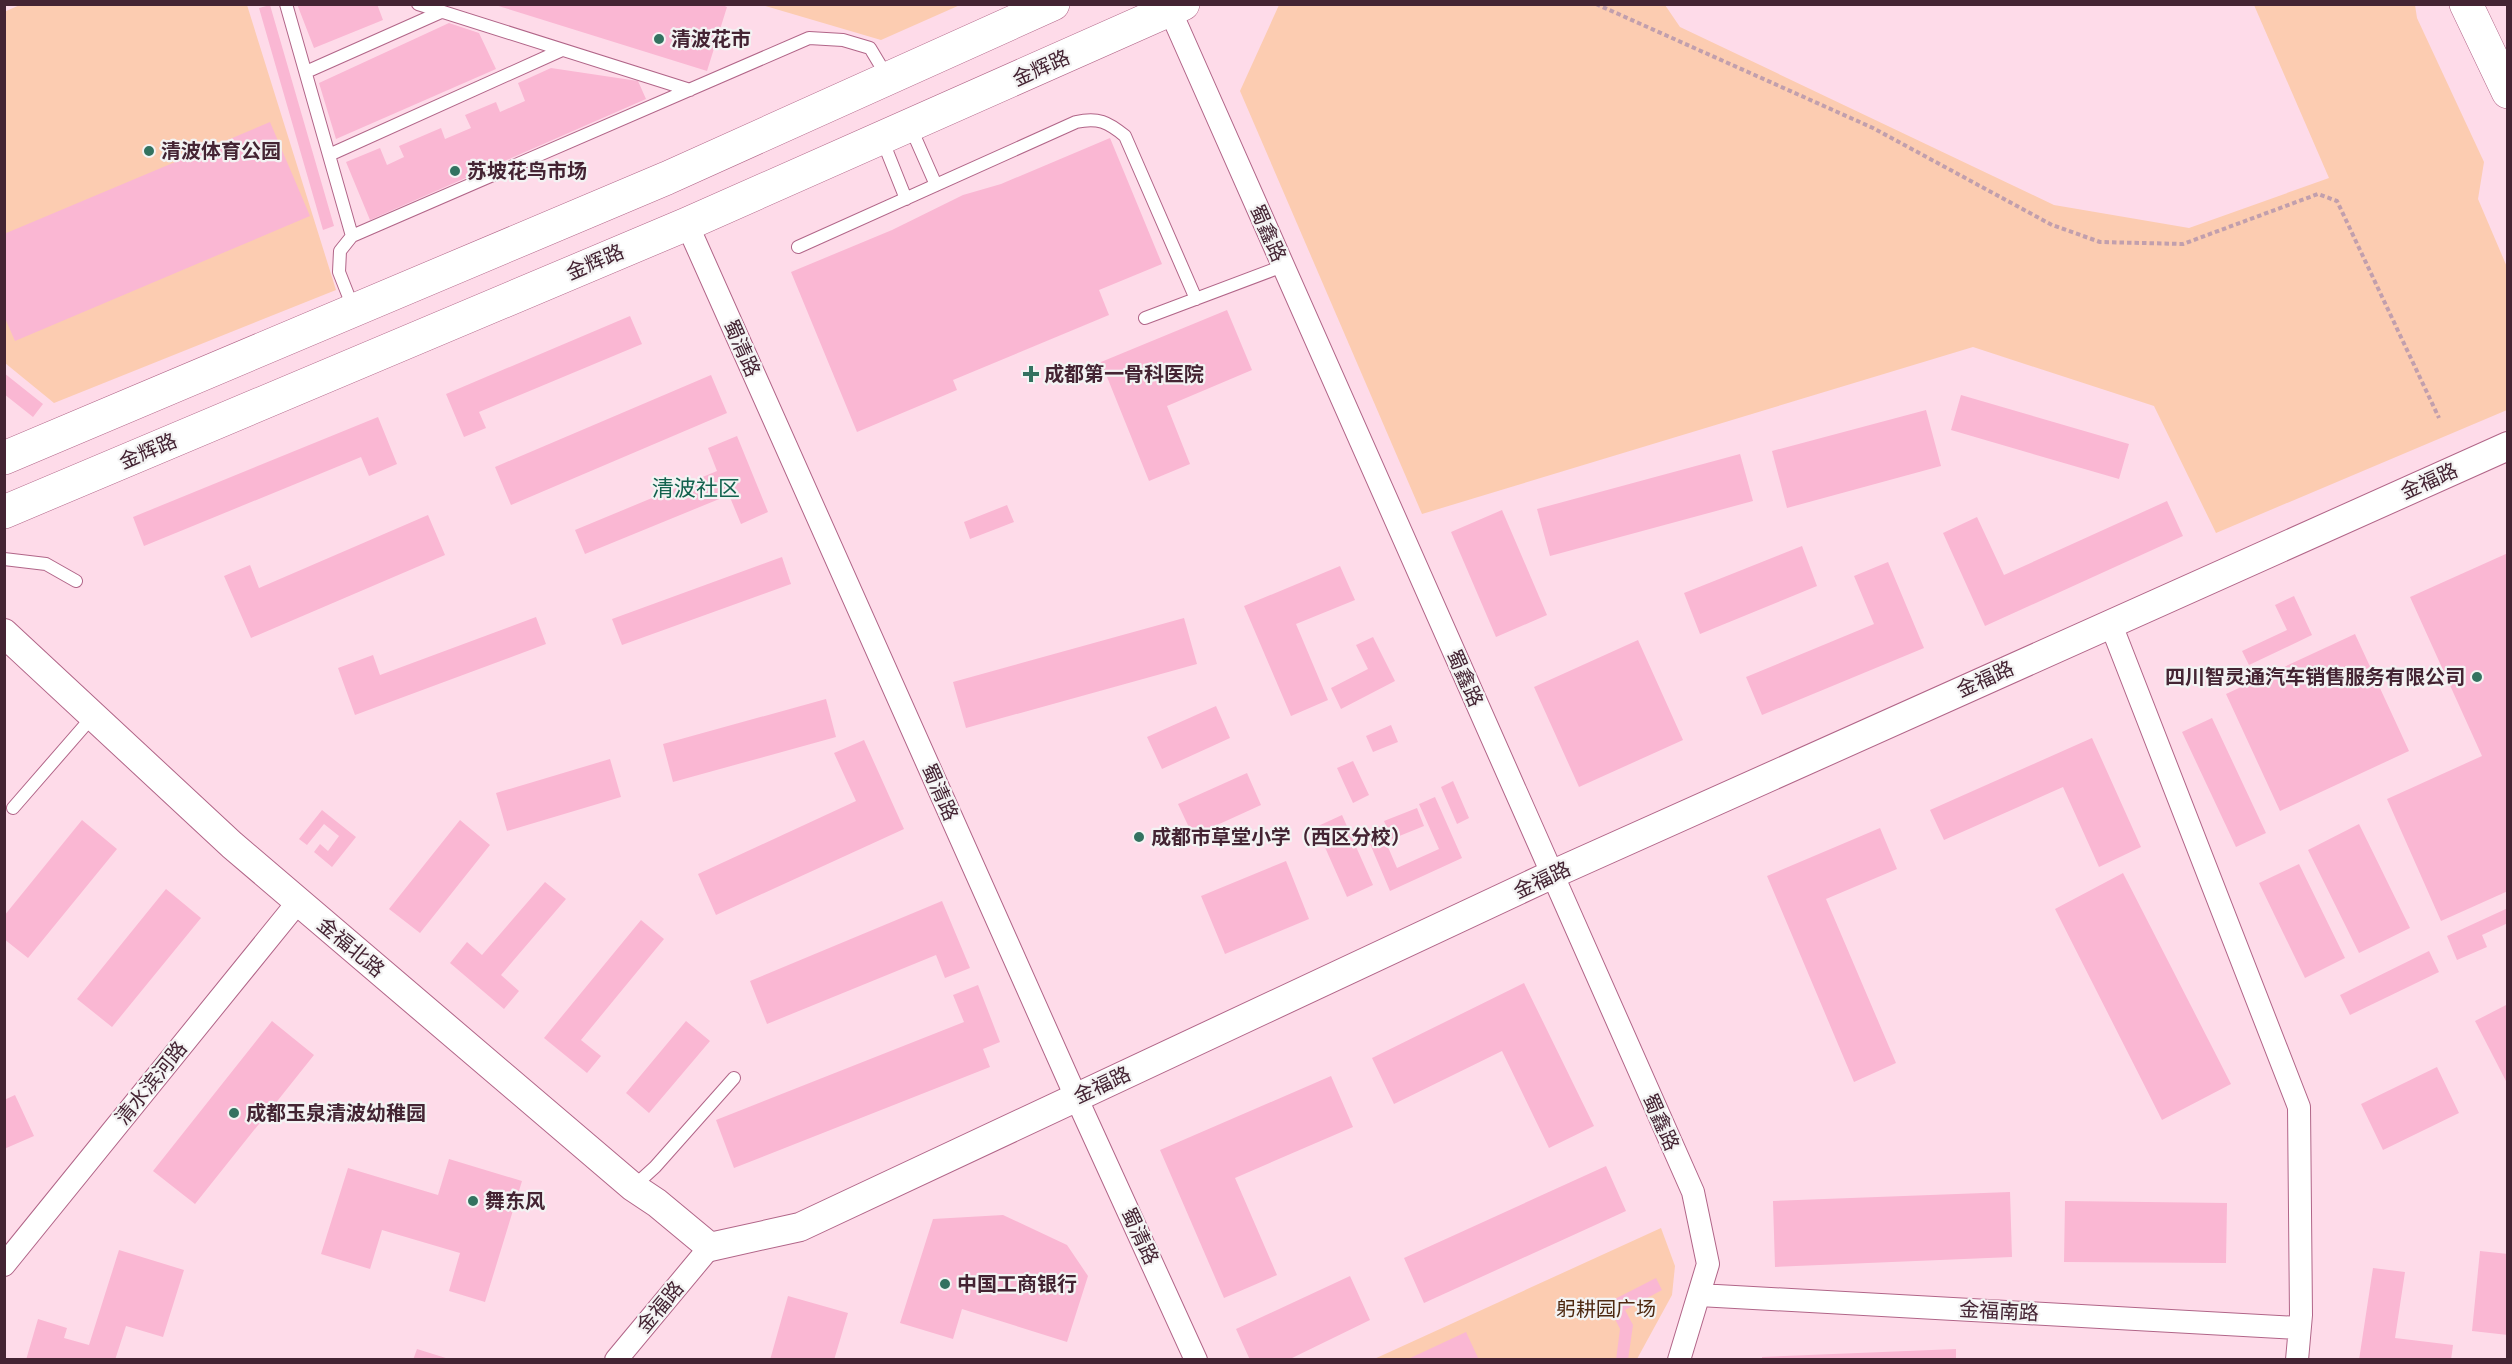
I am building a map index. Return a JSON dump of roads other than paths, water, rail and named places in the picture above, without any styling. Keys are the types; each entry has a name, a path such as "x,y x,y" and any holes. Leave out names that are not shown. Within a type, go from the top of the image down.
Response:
{"main road":[{"path":"4,458 667,178 1053,4"},
{"path":"2466,4 2508,92"},
{"name":"金辉路","path":"4,512 687,224 1174,6"},
{"path":"888,79 895,132"}],"street":[{"name":"蜀鑫路","path":"1174,6 1283,266 1693,1192 1708,1264 1679,1359"},
{"name":"蜀清路","path":"687,224 1076,1097 1196,1359"},
{"name":"金福路","path":"616,1359 710,1247 800,1227 1551,875 2110,622 2508,446"},
{"path":"2110,622 2300,1107 2300,1328 2297,1359"},
{"name":"金福北路","path":"4,633 232,846 633,1186 710,1247"},
{"name":"清水滨河路","path":"4,1265 298,902"},
{"name":"金福南路","path":"1699,1295 2300,1328"}],"lane":[{"path":"286,4 352,236"},
{"path":"418,4 690,90"},
{"path":"306,72 441,12"},
{"path":"354,310 339,272 340,251 352,236 810,38 843,40 870,48 888,79"},
{"path":"329,155 562,50"},
{"path":"798,247 1076,122 1094,118 1105,121 1125,136 1131,146 1196,299"},
{"path":"895,132 936,186"},
{"path":"895,132 906,199"},
{"path":"1145,318 1283,266"},
{"path":"4,559 46,564 76,581"},
{"path":"13,808 93,716"},
{"path":"633,1186 655,1167 734,1078"}],"place":[{"name":"清波花市","path":"659,39"},
{"name":"清波体育公园","path":"149,151"},
{"name":"苏坡花鸟市场","path":"455,171"},
{"name":"成都第一骨科医院","path":"1031,374"},
{"name":"四川智灵通汽车销售服务有限公司","path":"2477,677"},
{"name":"成都市草堂小学（西区分校）","path":"1139,837"},
{"name":"成都玉泉清波幼稚园","path":"234,1113"},
{"name":"舞东风","path":"473,1201"},
{"name":"中国工商银行","path":"945,1284"}],"district":[{"name":"清波社区","path":"696,488"}],"park label":[{"name":"躬耕园广场","path":"1606,1309"}]}
